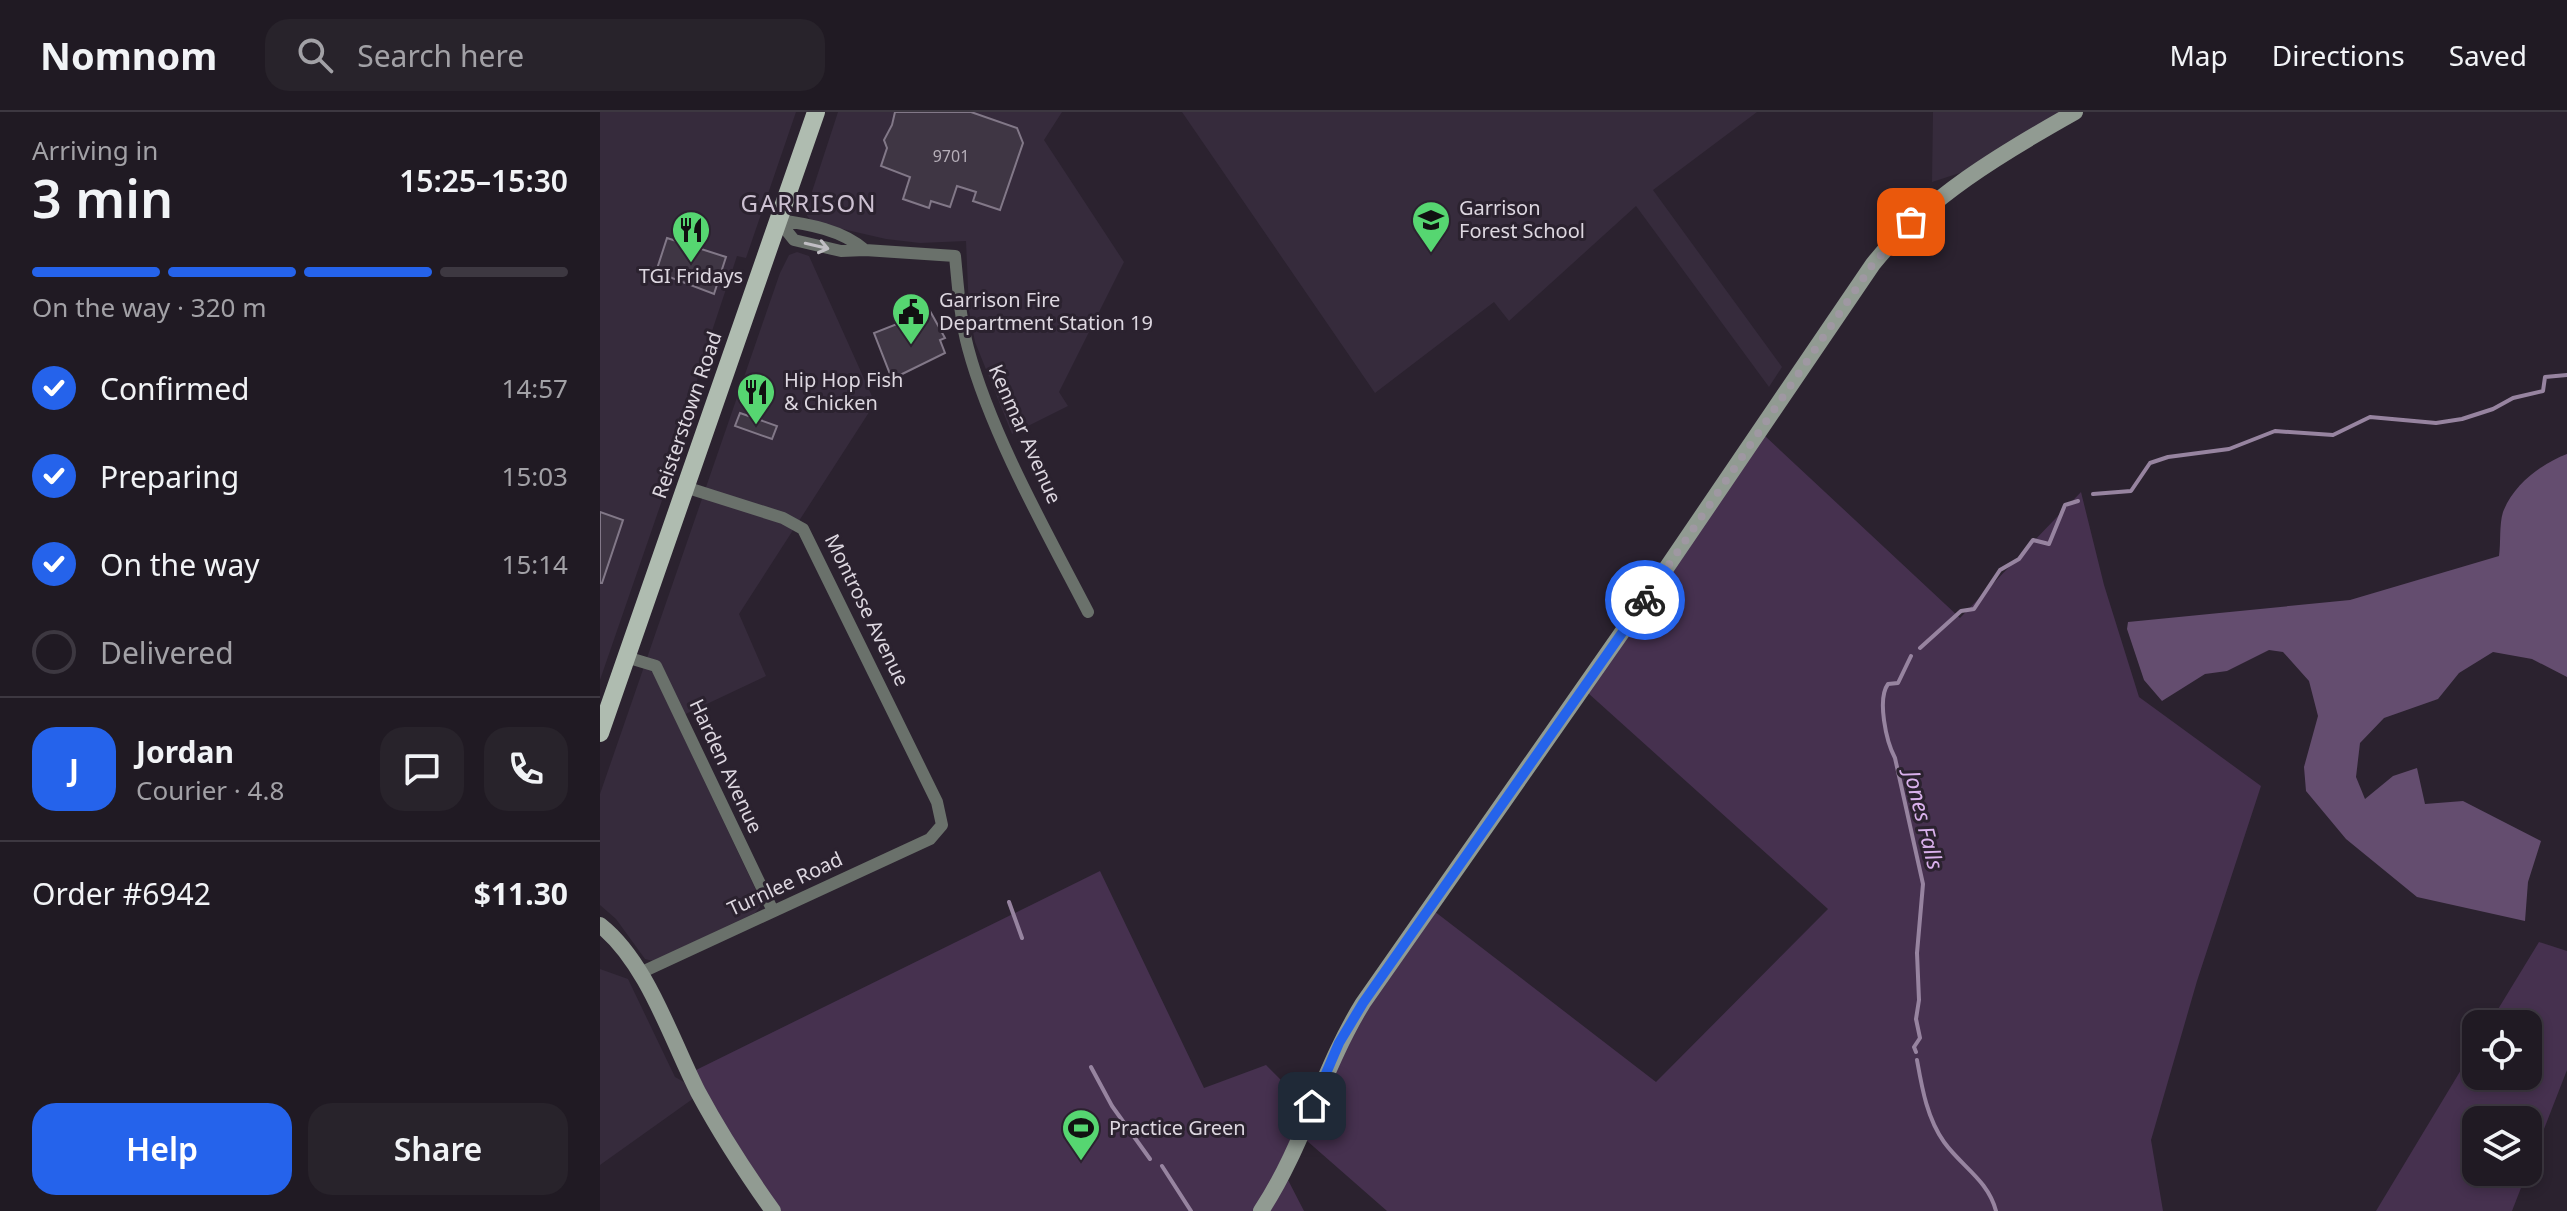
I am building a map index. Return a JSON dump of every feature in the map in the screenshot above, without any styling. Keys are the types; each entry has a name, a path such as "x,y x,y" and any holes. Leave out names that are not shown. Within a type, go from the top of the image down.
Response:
{"main road":[{"name":"Reisterstown Road","path":"600,733 816,112"},
{"path":"1261,1211 1285,1172 1331,1059 1363,1003 1638,611 1873,264 1891,242 1929,207 1987,165 2075,112"},
{"path":"600,925 622,945 640,973 712,1117 773,1211"}],"street":[{"name":"Kenmar Avenue","path":"778,220 794,240 841,251 955,256 961,313 976,373 1009,450 1088,612"},
{"name":"Montrose Avenue","path":"685,487 783,518 803,529 937,802 942,825"},
{"name":"Harden Avenue","path":"626,657 656,666 773,911"},
{"name":"Turnlee Road","path":"640,973 930,839 942,825"}],"shaded area":[{"path":"600,112 796,112 746,258 737,256 700,367 687,428 600,680"},
{"path":"838,112 1062,112 1044,140 1124,262 1059,392 1068,406 1012,434 975,342 969,311 966,241 920,243 886,239 812,222 805,213"},
{"name":"Garrison Forest School","path":"1182,112 1757,112 1653,190 1782,367 1769,387 1636,206 1509,321 1494,302 1375,393"},
{"path":"1933,112 2062,112 1966,171 1932,182"},
{"path":"797,252 809,256 875,403 739,614 766,676 675,719 756,890 760,907 755,913 653,961 645,959 616,919 600,905 600,794 780,273 789,255"},
{"path":"1765,436 1960,618 2081,492 2104,585 2139,697 2261,786 2197,981 2151,1140 2163,1211 1387,1211 1306,1140 1288,1180 1304,1211 781,1211 723,1124 694,1071 1100,871 1204,1088 1266,1065 1282,1081 1310,1126 1349,1037 1434,911 1656,1082 1828,909 1588,693"},
{"path":"2567,454 2567,677 2532,659 2493,652 2459,673 2438,699 2384,718 2360,743 2356,777 2365,799 2393,776 2417,768 2425,804 2463,801 2541,841 2528,882 2525,921 2417,897 2346,839 2306,791 2304,767 2318,716 2309,681 2283,652 2269,650 2227,671 2205,674 2162,701 2144,680 2127,629 2128,622 2350,600 2499,556 2503,512 2514,493 2538,469"},
{"path":"2539,942 2567,951 2567,1070 2542,1134 2542,1106 2462,1106 2462,1186 2522,1186 2512,1211 2376,1211 2462,1068 2462,1090 2542,1090 2542,1010 2498,1010"},
{"path":"600,969 628,979 675,1077 684,1082 694,1098 600,1165"}],"building":[{"path":"895,112 971,112 1017,128 1023,143 1000,210 973,201 976,192 957,186 950,207 931,201 929,208 903,199 910,177 881,166 887,148 884,140"},
{"name":"TGI Fridays","path":"667,238 726,257 714,294 656,272"},
{"name":"Garrison Fire Department Station 19","path":"930,311 945,338 940,340 945,353 892,379 874,333"},
{"name":"Hip Hop Fish & Chicken","path":"740,413 777,426 772,439 735,426"},
{"path":"600,512 623,520 602,583 600,583"}],"waterway":[{"name":"Jones Falls","path":"2093,494 2131,491 2150,463 2168,457 2229,449 2275,431 2333,435 2370,417 2436,423 2462,419 2493,409 2513,398 2543,391 2545,377 2567,375"},
{"name":"Jones Falls","path":"1920,648 1961,611 1974,609 2000,570 2019,559 2033,540 2049,544 2065,505 2078,501"},
{"name":"Jones Falls","path":"1911,656 1898,683 1888,684 1883,710 1923,884 1917,953 1919,1000 1916,1019 1920,1038 1914,1047 1916,1052"},
{"path":"1009,902 1022,938"},
{"name":"Jones Falls","path":"1917,1060 1926,1102 1938,1133 1981,1182 1996,1211"},
{"path":"1091,1067 1112,1106 1150,1159"},
{"path":"1162,1166 1191,1211"}],"way so far":[{"path":"1645,600 1873,264 1911,222"}],"place":[{"name":"Garrison Forest School","path":"1431,254"},
{"name":"TGI Fridays","path":"691,264"},
{"name":"Garrison Fire Department Station 19","path":"911,346"},
{"name":"Hip Hop Fish & Chicken","path":"756,426"},
{"name":"Practice Green","path":"1081,1162"}],"district":[{"name":"GARRISON","path":"809,204"}],"route":[{"path":"1312,1106 1339,1043 1363,1003 1645,600"}]}
